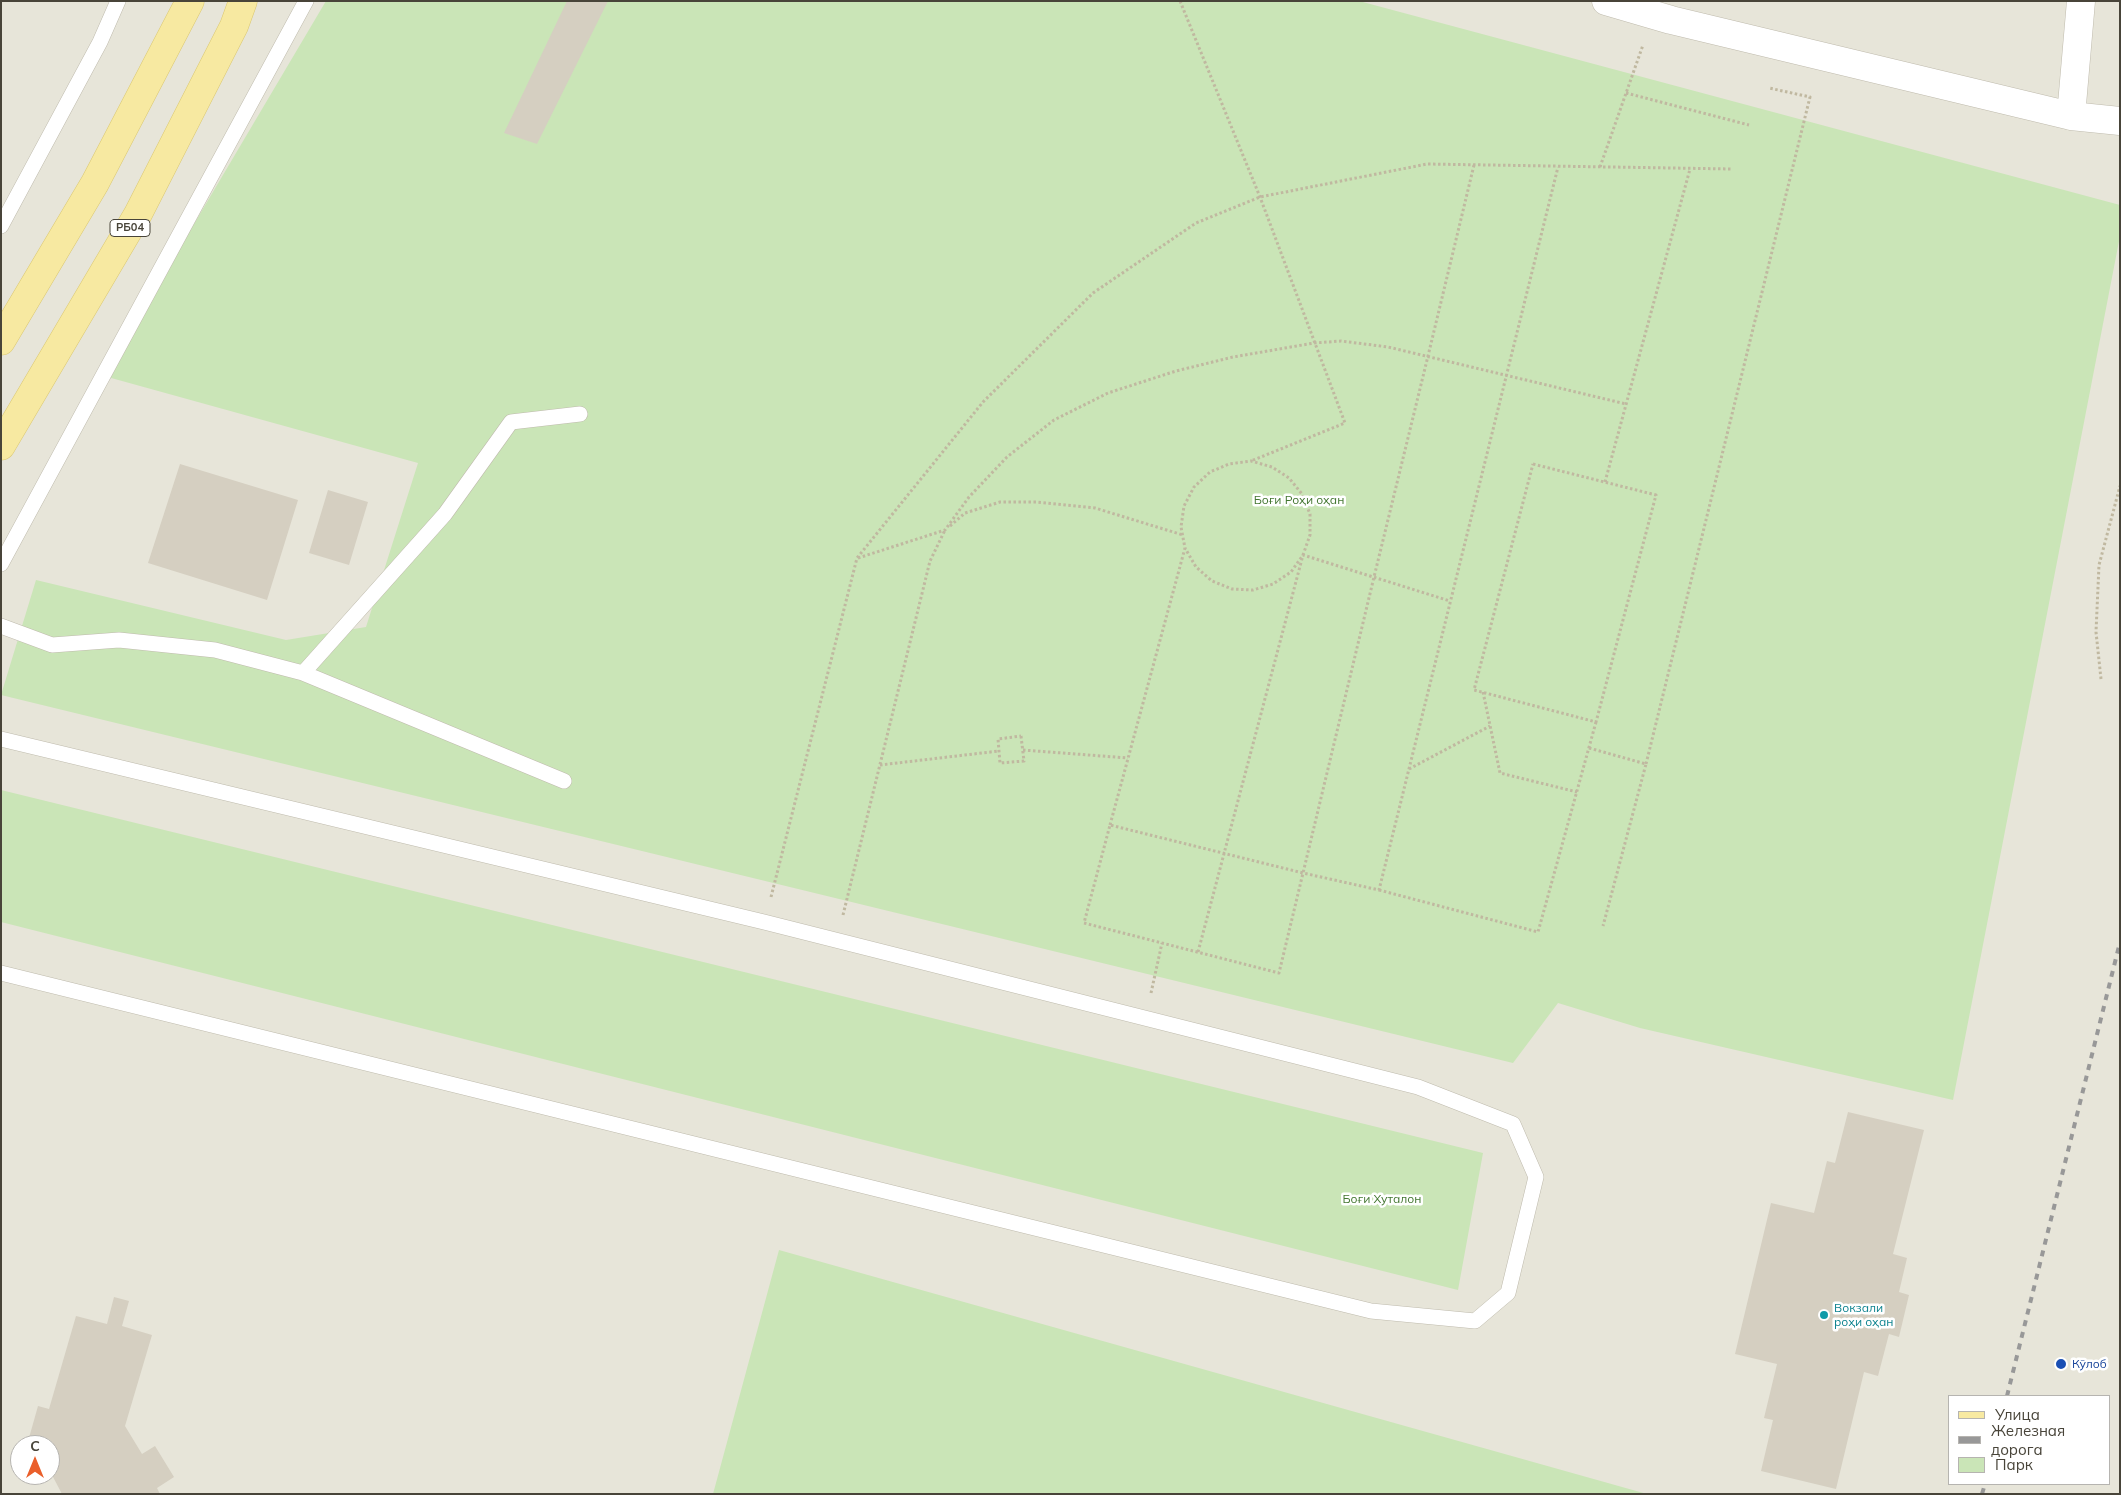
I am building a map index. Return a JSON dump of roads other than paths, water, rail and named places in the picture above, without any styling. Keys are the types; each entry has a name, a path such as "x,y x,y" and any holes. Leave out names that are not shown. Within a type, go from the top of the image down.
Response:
{"main road":[{"path":"1,341 95,183 190,1"},
{"name":"РБ04","path":"1,446 138,214 234,26 244,1"}],"street":[{"path":"1606,1 1665,12 2071,116 2120,121"},
{"path":"2071,116 2081,1"}],"lane":[{"path":"1,226 100,42 118,1"},
{"path":"1,564 306,1"},
{"path":"303,673 445,514 511,422 580,414"},
{"path":"1,626 52,645 119,640 215,650 303,673 564,781"},
{"path":"1,739 764,922 1418,1087 1513,1124 1536,1177 1508,1293 1475,1321 1371,1311 1,972"}],"railway":[{"path":"2007,1395 2120,942"},
{"path":"1982,1494 1985,1485"}],"place":[{"name":"Вокзали роҳи оҳан","path":"1824,1315"},
{"name":"Кӯлоб","path":"2061,1364"}],"park label":[{"name":"Боғи Роҳи оҳан","path":"1299,500"},
{"name":"Боғи Хуталон","path":"1382,1199"}]}
